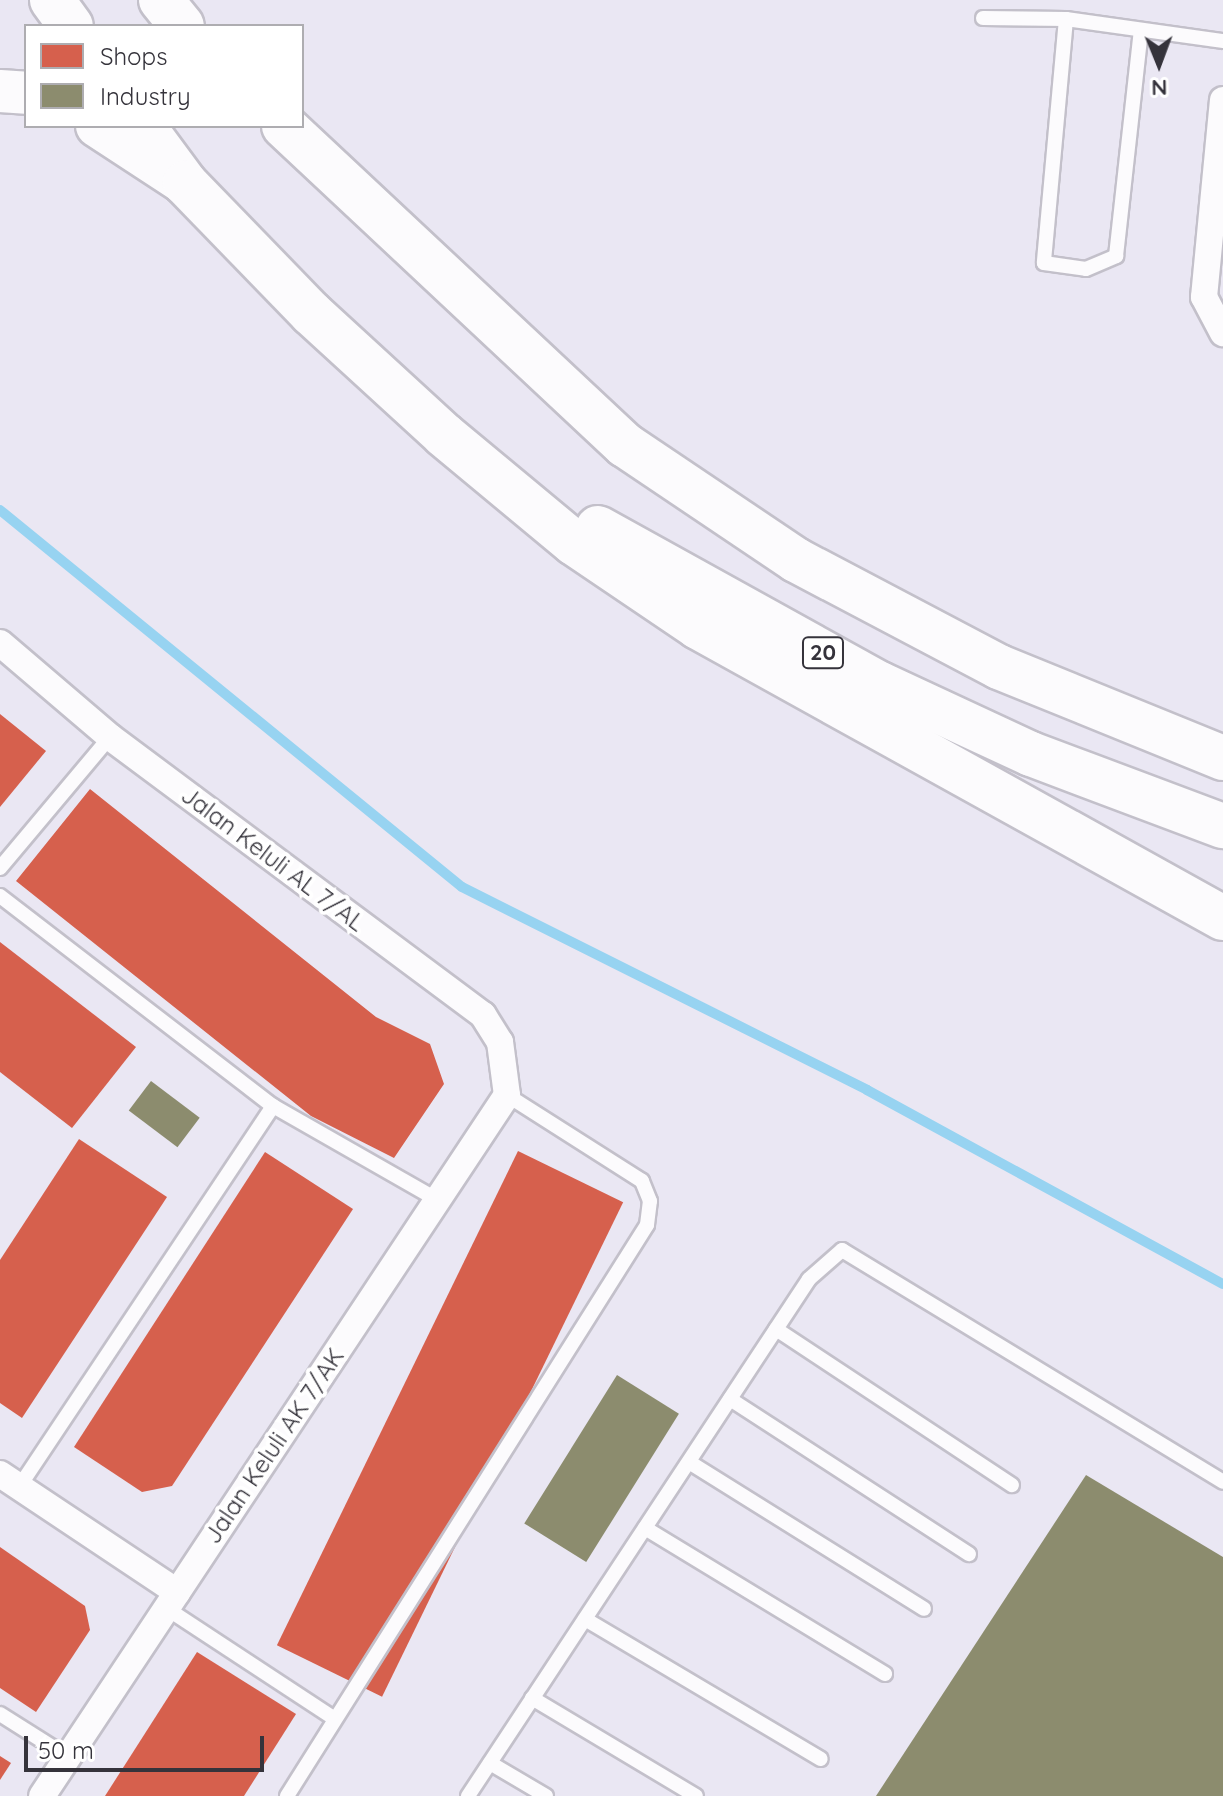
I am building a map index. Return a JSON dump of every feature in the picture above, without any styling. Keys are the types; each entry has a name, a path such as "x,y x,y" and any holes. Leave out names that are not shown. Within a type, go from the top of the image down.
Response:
{"highway":[{"path":"52,0 70,24"},
{"path":"161,0 180,24"},
{"name":"20","path":"144,128 185,183 444,435 880,684 1031,754 1223,826"},
{"path":"286,128 625,445 796,560 945,638 1223,758"},
{"path":"444,435 574,543 698,627 1223,918"}],"main road":[{"path":"0,91 24,93"},
{"path":"100,128 185,183"}],"street":[{"path":"1223,100 1219,188 1204,297 1223,333"},
{"name":"Jalan Keluli AL 7/AL","path":"0,643 110,737 483,1015 500,1042 507,1095"},
{"name":"Jalan Keluli AK 7/AK","path":"42,1796 507,1095"},
{"path":"10,1480 172,1600"}],"lane":[{"path":"983,18 1066,19 1223,41"},
{"path":"1066,19 1044,263 1086,269 1116,256 1141,30"},
{"path":"0,868 110,737"},
{"path":"0,896 273,1106 438,1200"},
{"path":"287,1796 647,1225 650,1201 642,1181 507,1095"},
{"path":"10,1480 273,1106"},
{"path":"468,1796 809,1279 842,1250 1223,1482"},
{"path":"776,1329 1012,1485"},
{"path":"730,1399 969,1554"},
{"path":"689,1462 924,1609"},
{"path":"645,1528 885,1674"},
{"path":"172,1600 335,1719"},
{"path":"585,1619 821,1759"},
{"path":"532,1698 696,1796"},
{"path":"0,1714 68,1757"},
{"path":"490,1763 546,1796"}],"building: Shops":[{"path":"0,714 46,751 0,807"},
{"path":"90,789 376,1017 430,1044 444,1084 394,1158 311,1116 16,881"},
{"path":"0,942 136,1047 72,1128 0,1072"},
{"path":"79,1139 167,1197 22,1418 0,1403 0,1260"},
{"path":"518,1151 623,1202 382,1697 277,1645"},
{"path":"265,1152 353,1209 172,1486 142,1492 74,1447"},
{"path":"0,1547 85,1606 90,1630 36,1712 0,1688"},
{"path":"197,1652 296,1714 244,1796 105,1796"},
{"path":"0,1756 11,1763 0,1780"}],"building: Industry":[{"path":"151,1081 200,1118 177,1147 129,1111"},
{"path":"617,1375 679,1414 586,1562 524,1523"},
{"path":"1086,1475 1223,1557 1223,1796 876,1796"}],"waterway":[{"path":"0,510 462,887 867,1090 1223,1284"}]}
